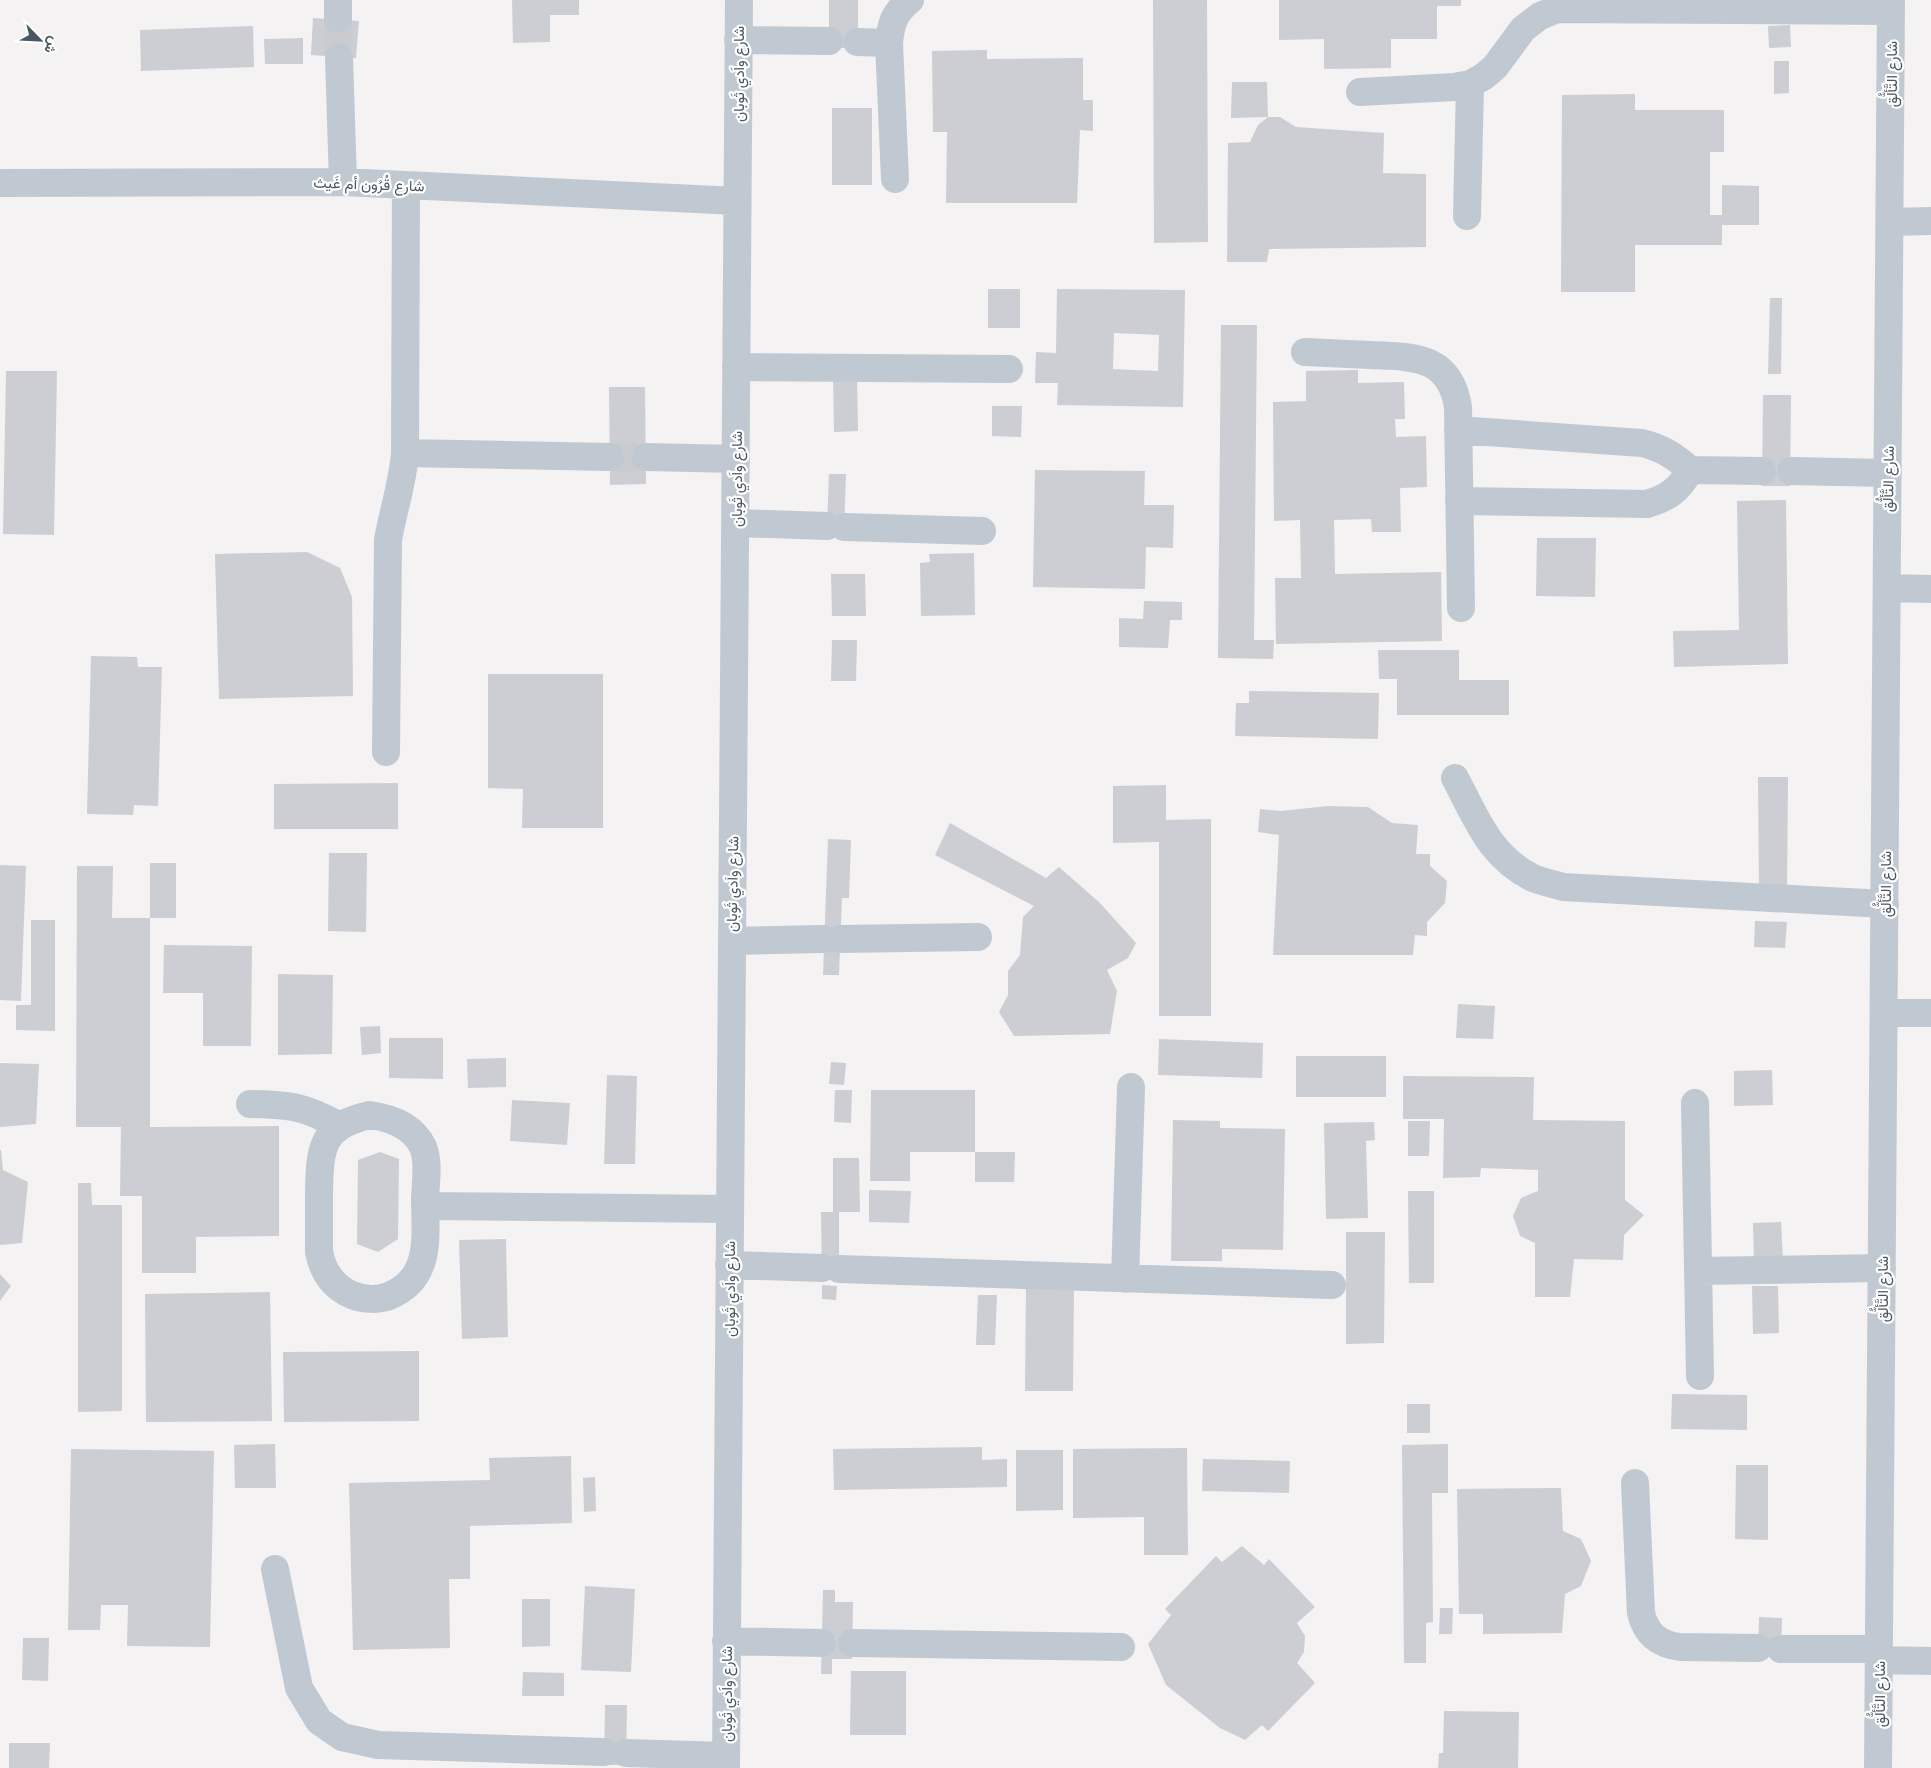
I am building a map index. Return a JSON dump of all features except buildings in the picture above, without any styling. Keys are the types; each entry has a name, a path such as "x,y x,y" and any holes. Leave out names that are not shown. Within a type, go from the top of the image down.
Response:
{"street":[{"name":"شارع واَدي ثَوبان","path":"726,1762 739,0"},
{"path":"895,179 889,43 891,24 900,8 910,0"},
{"path":"1360,92 1454,87 1470,84 1483,77 1495,67 1523,29 1540,16 1557,9 1891,5"},
{"name":"شارع التَّألُّق","path":"1878,1768 1886,904 1891,5"},
{"path":"738,40 829,41"},
{"path":"857,42 889,43"},
{"path":"339,57 344,182"},
{"path":"1467,216 1470,84"},
{"name":"شارع قُرُون أم غَيث","path":"0,183 344,182 737,201"},
{"path":"386,752 388,540 404,471 405,453 406,185"},
{"path":"1890,222 1931,221"},
{"path":"1305,352 1414,357 1431,364 1446,375 1456,392 1461,608"},
{"path":"736,367 1009,369"},
{"path":"1458,430 1642,442 1659,447 1676,457 1690,470 1762,471"},
{"path":"405,453 610,457"},
{"path":"646,457 736,459"},
{"path":"1459,501 1647,504 1661,500 1674,493 1690,470"},
{"path":"1791,471 1888,473"},
{"path":"736,523 982,531"},
{"path":"1887,588 1931,590"},
{"path":"1456,778 1493,847 1510,864 1535,879 1563,887 1886,904"},
{"path":"732,941 978,937"},
{"path":"1884,1013 1931,1012"},
{"path":"1125,1279 1131,1087"},
{"path":"1695,1103 1700,1376"},
{"path":"250,1104 286,1105 307,1109 340,1126"},
{"path":"370,1115 387,1117 402,1124 414,1134 423,1148 426,1206 424,1256 419,1270 410,1283 398,1292 385,1298 370,1299 354,1296 340,1289 329,1278 322,1264 319,1252 321,1151 329,1137 340,1126 354,1118 370,1115"},
{"path":"426,1206 730,1209"},
{"path":"729,1265 1332,1285"},
{"path":"1698,1272 1882,1268"},
{"path":"1635,1483 1641,1613 1644,1624 1658,1640 1668,1646 1680,1648 1770,1648 1879,1655 1931,1661"},
{"path":"275,1569 299,1688 319,1721 342,1737 378,1745 615,1753 726,1762"},
{"path":"726,1641 822,1642"},
{"path":"852,1643 1121,1647"}],"tunnel":[{"path":"338,19 339,57"},
{"path":"610,457 646,457"}]}
